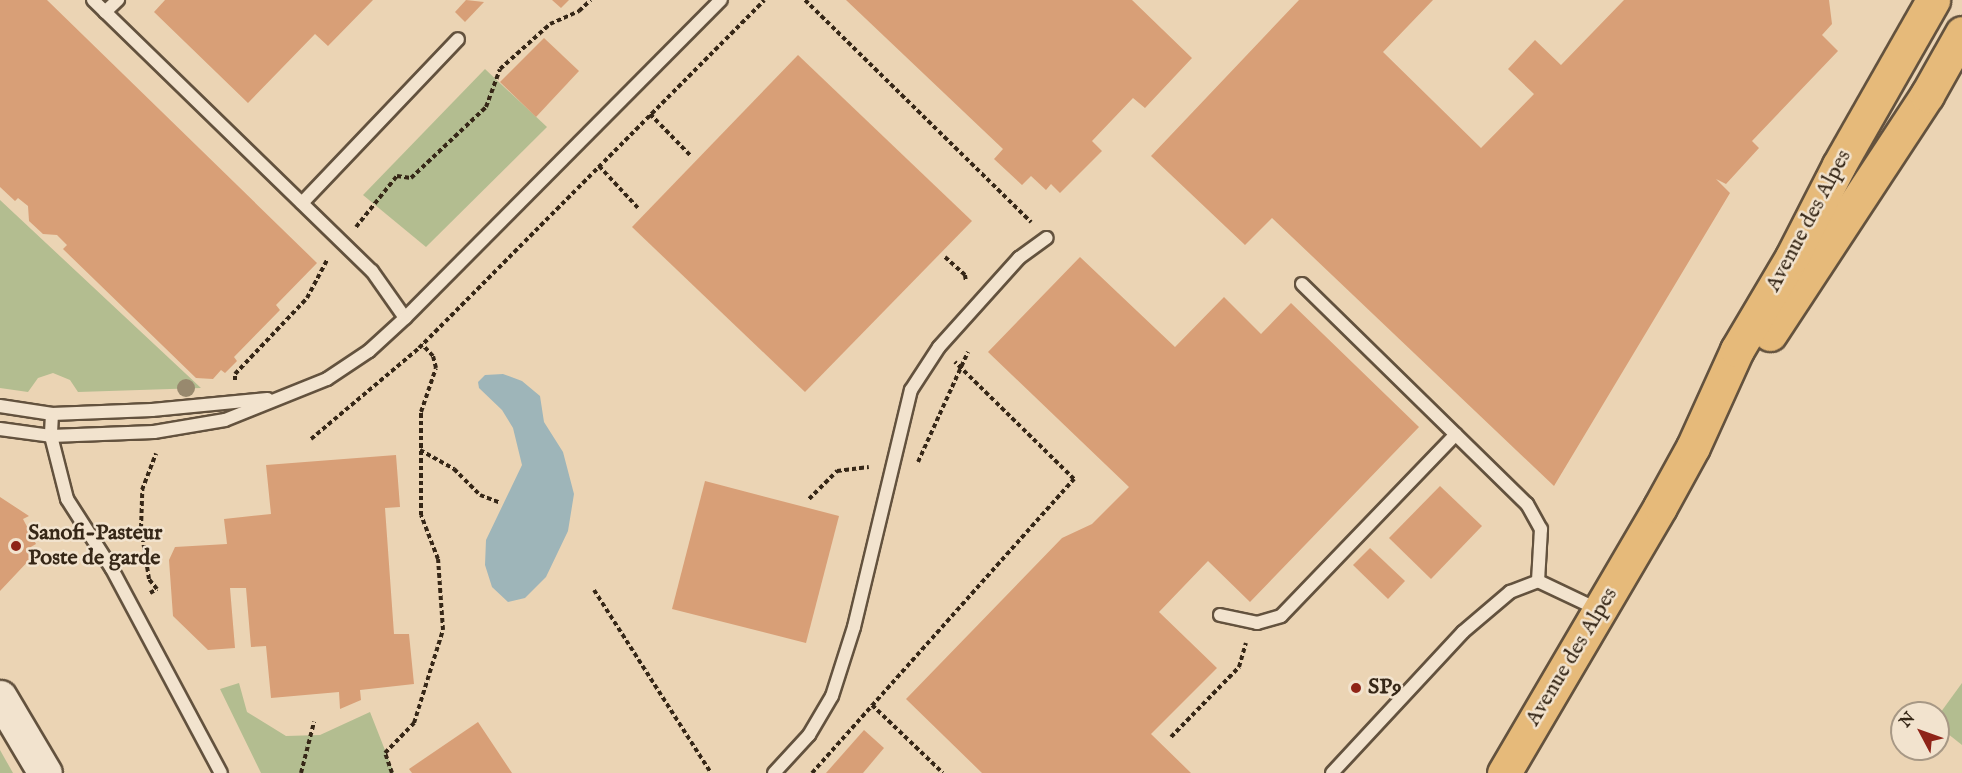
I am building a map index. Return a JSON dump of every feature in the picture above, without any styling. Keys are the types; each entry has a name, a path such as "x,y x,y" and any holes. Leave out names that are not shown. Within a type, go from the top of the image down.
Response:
{"main road":[{"name":"Avenue des Alpes","path":"1693,447 1737,350 1792,257 1839,165 1933,0"},
{"name":"Avenue des Alpes","path":"1927,94 1962,6"},
{"name":"Avenue des Alpes","path":"1504,773 1693,447 1927,94 1962,33"},
{"path":"0,697 45,773"}],"lane":[{"path":"93,0 372,271 405,318"},
{"path":"105,12 118,0"},
{"path":"0,429 51,436 166,430 225,420 327,379 369,351 405,318 721,0"},
{"path":"302,203 458,39"},
{"path":"774,773 809,735 832,696 854,627 911,390 939,347 1019,258 1047,238"},
{"path":"1302,284 1456,434 1532,512 1541,529 1538,581"},
{"path":"0,406 52,414 283,398"},
{"path":"52,414 51,436 67,499 131,604 221,773"},
{"path":"1220,615 1252,623 1281,616 1456,434"},
{"path":"1332,773 1463,632 1510,592 1538,581 1600,610"}],"path":[{"path":"235,402 235,374 307,298 324,263 344,243 398,176 411,178 486,107 500,69 550,24 579,11 591,0"},
{"path":"310,439 422,344 764,0"},
{"path":"805,0 1047,238"},
{"path":"650,114 690,155"},
{"path":"599,166 638,208"},
{"path":"392,773 384,753 414,723 443,630 438,559 421,516 421,412 436,368 434,356 422,344"},
{"path":"812,773 1074,479 939,347"},
{"path":"131,604 157,589 149,579 141,528 142,489 166,430"},
{"path":"420,450 454,469 480,495 501,503"},
{"path":"594,590 711,773"},
{"path":"1171,736 1239,667 1252,623"},
{"path":"872,705 943,773"},
{"path":"301,773 314,722"}],"green space":[{"path":"485,69 547,127 426,247 363,195"},
{"path":"0,200 201,388 78,392 70,380 53,373 38,378 28,392 0,388"},
{"path":"239,683 247,712 286,736 320,735 370,712 394,773 261,773 220,689"},
{"path":"1962,683 1962,745 1950,736 1949,701"},
{"path":"0,750 13,773 0,773"}],"water":[{"path":"503,374 522,381 540,396 544,422 563,452 574,494 568,531 546,577 525,598 508,602 492,587 485,565 486,540 522,465 513,428 502,410 479,388 478,382 485,375"}],"building":[{"path":"0,0 47,0 317,263 276,305 280,310 234,357 237,361 225,373 221,370 213,379 196,378 63,249 67,245 57,235 43,234 29,221 28,206 18,198 15,201 0,187"},
{"path":"165,0 373,0 328,46 315,34 248,103 154,12"},
{"path":"466,0 484,2 465,22 455,12"},
{"path":"552,0 569,0 561,8"},
{"path":"846,0 1132,0 1192,58 1145,108 1133,98 1092,141 1102,151 1060,193 1051,184 1046,190 1031,176 1022,185 994,159 1003,149"},
{"path":"1299,0 1433,0 1383,52 1481,148 1534,94 1508,69 1535,40 1561,65 1624,0 1829,0 1832,24 1822,35 1838,51 1752,141 1759,148 1726,184 1716,179 1730,193 1554,486 1272,218 1245,245 1151,156"},
{"path":"544,38 579,71 536,117 500,82"},
{"path":"798,55 972,221 805,392 632,227"},
{"path":"1080,257 1175,347 1224,297 1261,334 1291,303 1419,427 1250,602 1208,561 1159,612 1217,668 1151,734 1191,773 982,773 906,699 1062,538 1092,524 1129,487 988,352"},
{"path":"396,455 400,507 385,508 394,634 409,634 414,684 360,690 361,700 340,709 339,692 271,698 266,646 251,647 246,588 230,588 235,648 208,650 173,616 169,560 175,547 227,544 224,519 271,514 266,465"},
{"path":"705,481 839,516 806,643 672,609"},
{"path":"1440,486 1482,526 1431,579 1389,538"},
{"name":"Sanofi-Pasteur Poste de garde","path":"0,497 29,516 23,519 36,544 29,548 33,556 0,591"},
{"path":"1370,548 1405,581 1388,599 1353,565"},
{"path":"478,722 512,773 412,773 409,769"},
{"path":"864,730 884,748 863,773 826,773"}],"place":[{"name":"Sanofi-Pasteur Poste de garde","path":"16,546"},
{"name":"SP9","path":"1356,688"}]}
